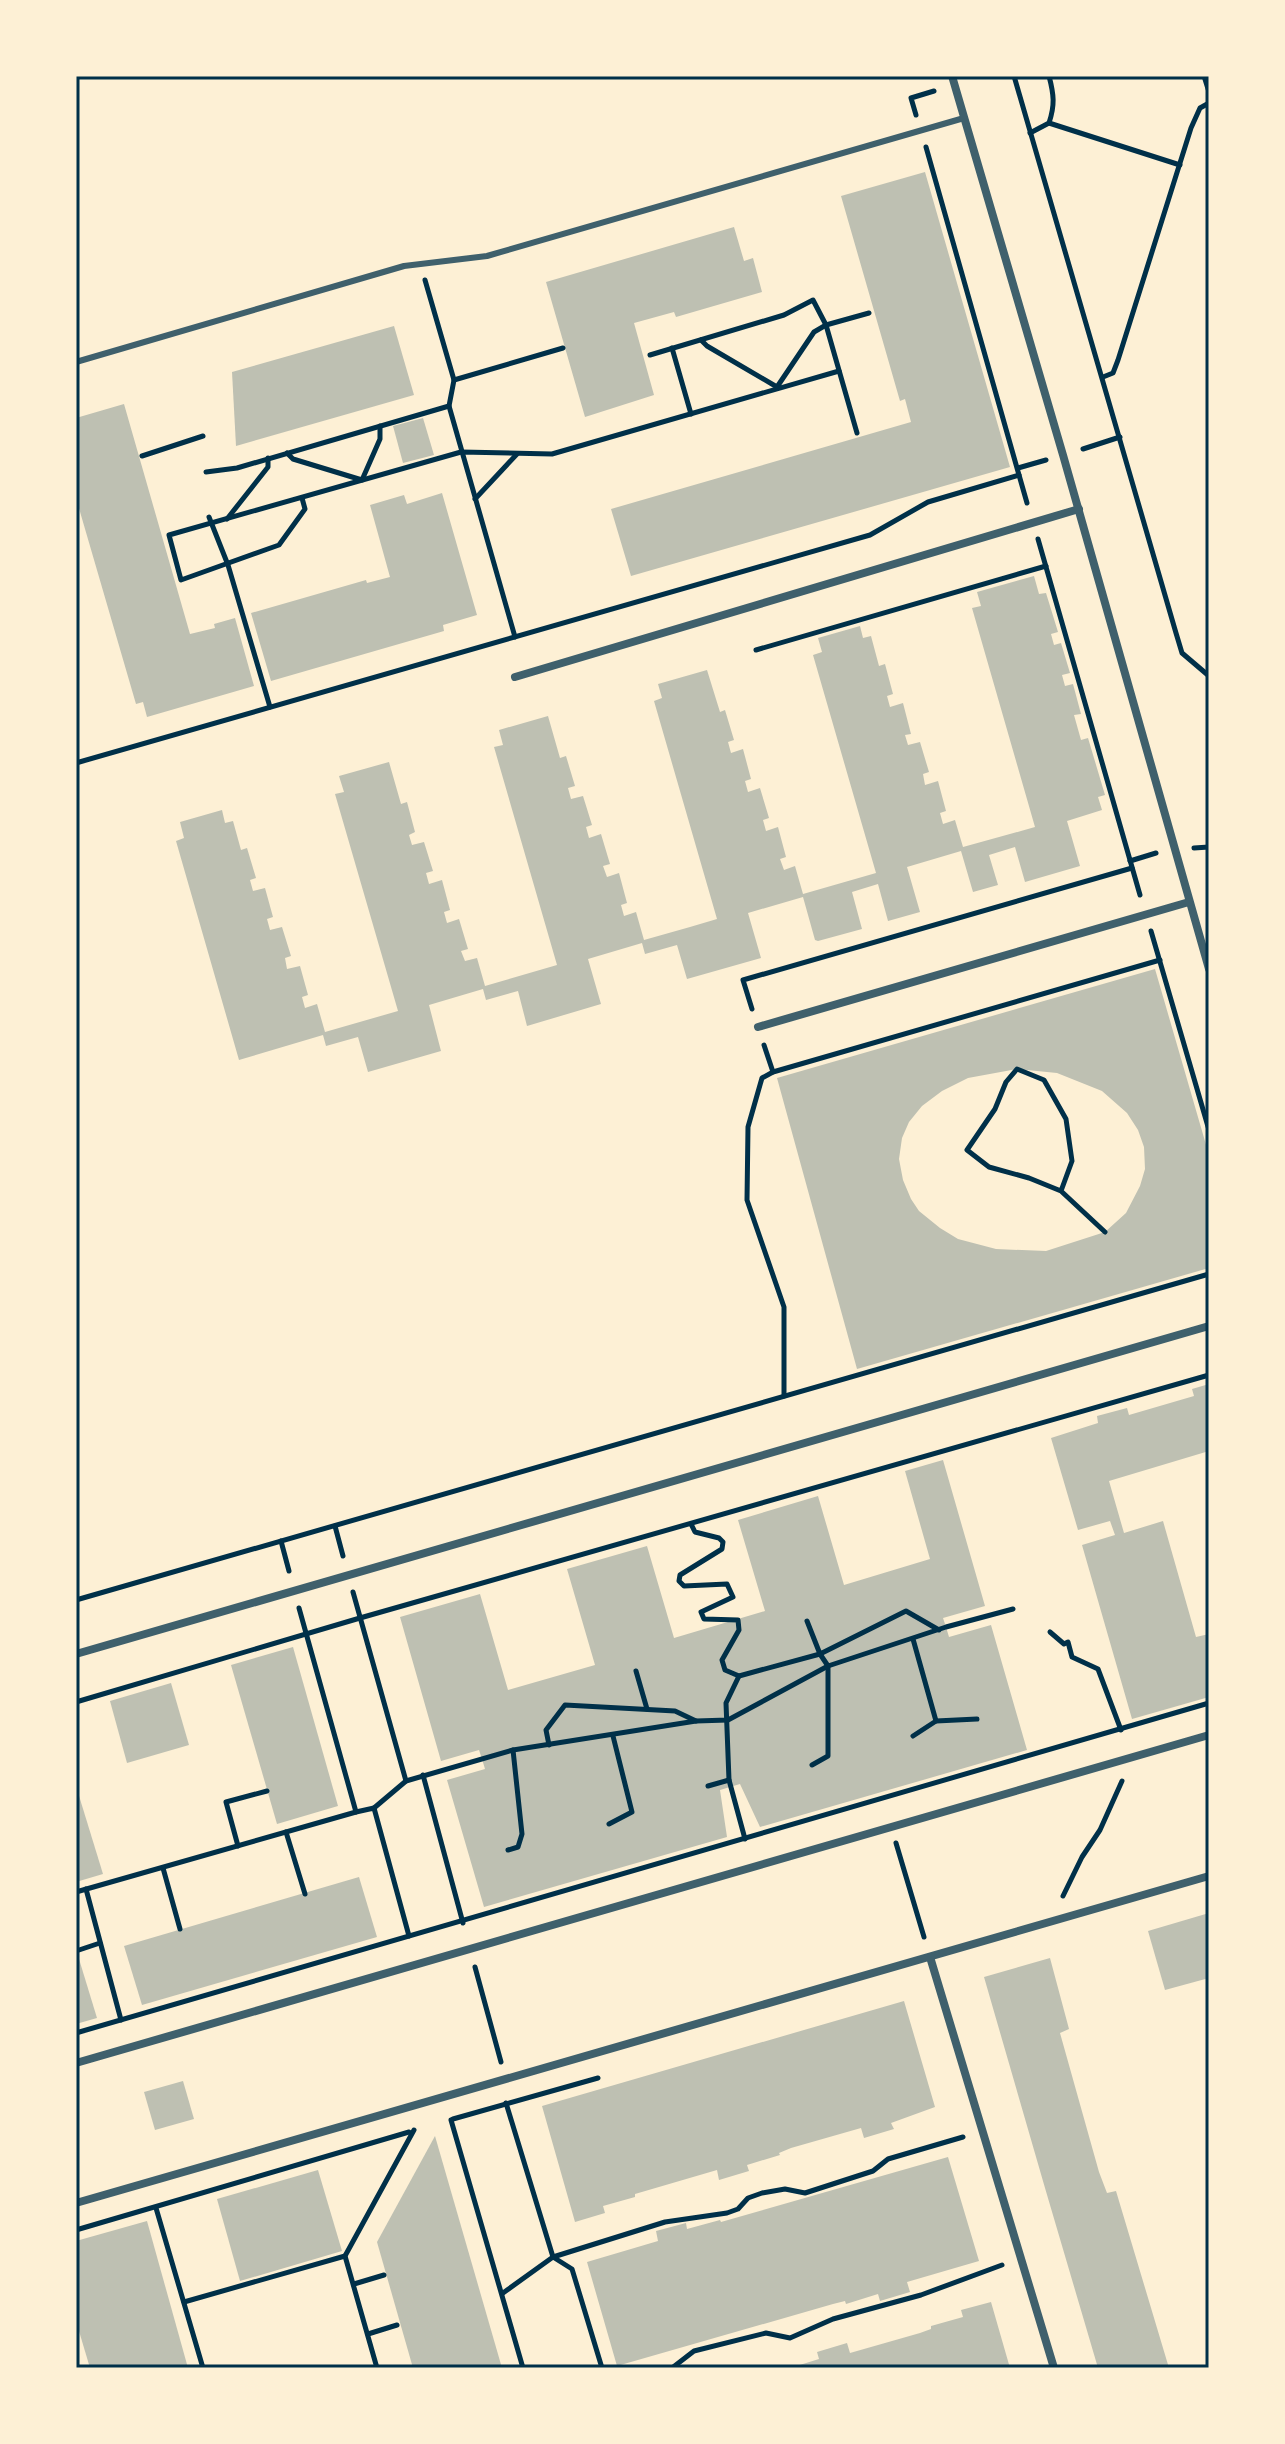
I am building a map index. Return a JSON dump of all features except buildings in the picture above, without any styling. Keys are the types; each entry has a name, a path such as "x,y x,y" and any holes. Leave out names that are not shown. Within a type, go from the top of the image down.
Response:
{"street":[{"path":"953,80 1209,969"},
{"path":"515,677 1079,509"},
{"path":"758,1027 1189,902"},
{"path":"76,1654 1209,1326"},
{"path":"76,2063 1209,1735"},
{"path":"76,2203 1209,1876"},
{"path":"930,1957 1054,2368"}],"lane":[{"path":"76,362 404,266 487,256 964,118"}],"path":[{"path":"1014,76 1182,653 1209,676"},
{"path":"1204,76 1209,92"},
{"path":"1030,133 1049,123 1055,107 1051,77"},
{"path":"953,80 911,98 1019,475"},
{"path":"1103,377 1113,373 1200,108 1209,103"},
{"path":"1049,123 1180,165"},
{"path":"424,264 424,277 454,380 449,406 515,637"},
{"path":"650,355 784,315 813,300 826,325 857,433"},
{"path":"777,387 814,332 826,325 869,313"},
{"path":"701,340 777,387"},
{"path":"454,380 563,348"},
{"path":"672,348 691,414"},
{"path":"302,498 305,509 279,545 181,580 169,535 461,452 552,454 839,371"},
{"path":"206,472 237,468 449,406"},
{"path":"362,480 380,439 380,426"},
{"path":"142,456 203,436"},
{"path":"287,453 293,459 362,480"},
{"path":"475,499 517,453"},
{"path":"227,520 268,467 268,458"},
{"path":"209,517 228,565 270,707"},
{"path":"756,650 1046,566"},
{"path":"743,980 1132,868 1209,1130"},
{"path":"784,1396 784,1307 747,1200 748,1127 762,1078 773,1072 989,1007 1160,960"},
{"path":"989,1007 996,1015"},
{"path":"1061,1191 1072,1161 1066,1119 1044,1080 1017,1069 1006,1082 995,1109 967,1150 989,1167 1061,1191 1105,1232"},
{"path":"76,1600 1209,1274"},
{"path":"1176,1277 1184,1281"},
{"path":"76,1702 1209,1375"},
{"path":"691,1524 695,1532 719,1538 723,1542 722,1549 680,1575 679,1581 684,1586 727,1584 732,1589 733,1597 701,1612 704,1619 738,1620 739,1630 722,1660 725,1670 739,1676 820,1654 906,1611 940,1630"},
{"path":"335,1526 406,1781"},
{"path":"281,1541 356,1812"},
{"path":"76,1892 374,1808 406,1781 513,1750 696,1721 728,1720 828,1666 1013,1609"},
{"path":"807,1621 828,1666 828,1756 812,1765"},
{"path":"1050,1632 1064,1644 1068,1642 1072,1657 1098,1669 1129,1757 1129,1770 1061,1899 1061,1920"},
{"path":"913,1639 936,1721"},
{"path":"636,1671 647,1709"},
{"path":"739,1676 726,1703 729,1780 745,1839"},
{"path":"76,2033 1209,1703"},
{"path":"549,1745 546,1730 565,1705 675,1711 696,1721"},
{"path":"913,1736 936,1721 977,1719"},
{"path":"609,1824 632,1812 613,1736"},
{"path":"508,1850 518,1847 522,1834 513,1750"},
{"path":"423,1775 506,2080 506,2104 553,2257 572,2269 602,2368"},
{"path":"708,1786 729,1780"},
{"path":"238,1846 226,1802 267,1791"},
{"path":"374,1808 409,1936"},
{"path":"892,1828 930,1957"},
{"path":"286,1832 305,1894"},
{"path":"163,1868 180,1929"},
{"path":"86,1889 121,2020"},
{"path":"76,1951 100,1943"},
{"path":"451,2120 523,2368"},
{"path":"184,2302 345,2256 414,2130"},
{"path":"503,2293 553,2257 665,2222 727,2213 738,2209 748,2198 762,2193 785,2189 805,2193 873,2171 888,2159 983,2132"},
{"path":"156,2208 203,2368"},
{"path":"345,2256 377,2368"},
{"path":"672,2368 694,2351 766,2333 790,2338 833,2319 921,2295 968,2275 1020,2259"},
{"path":"354,2284 384,2275"},
{"path":"368,2334 397,2325"}]}
